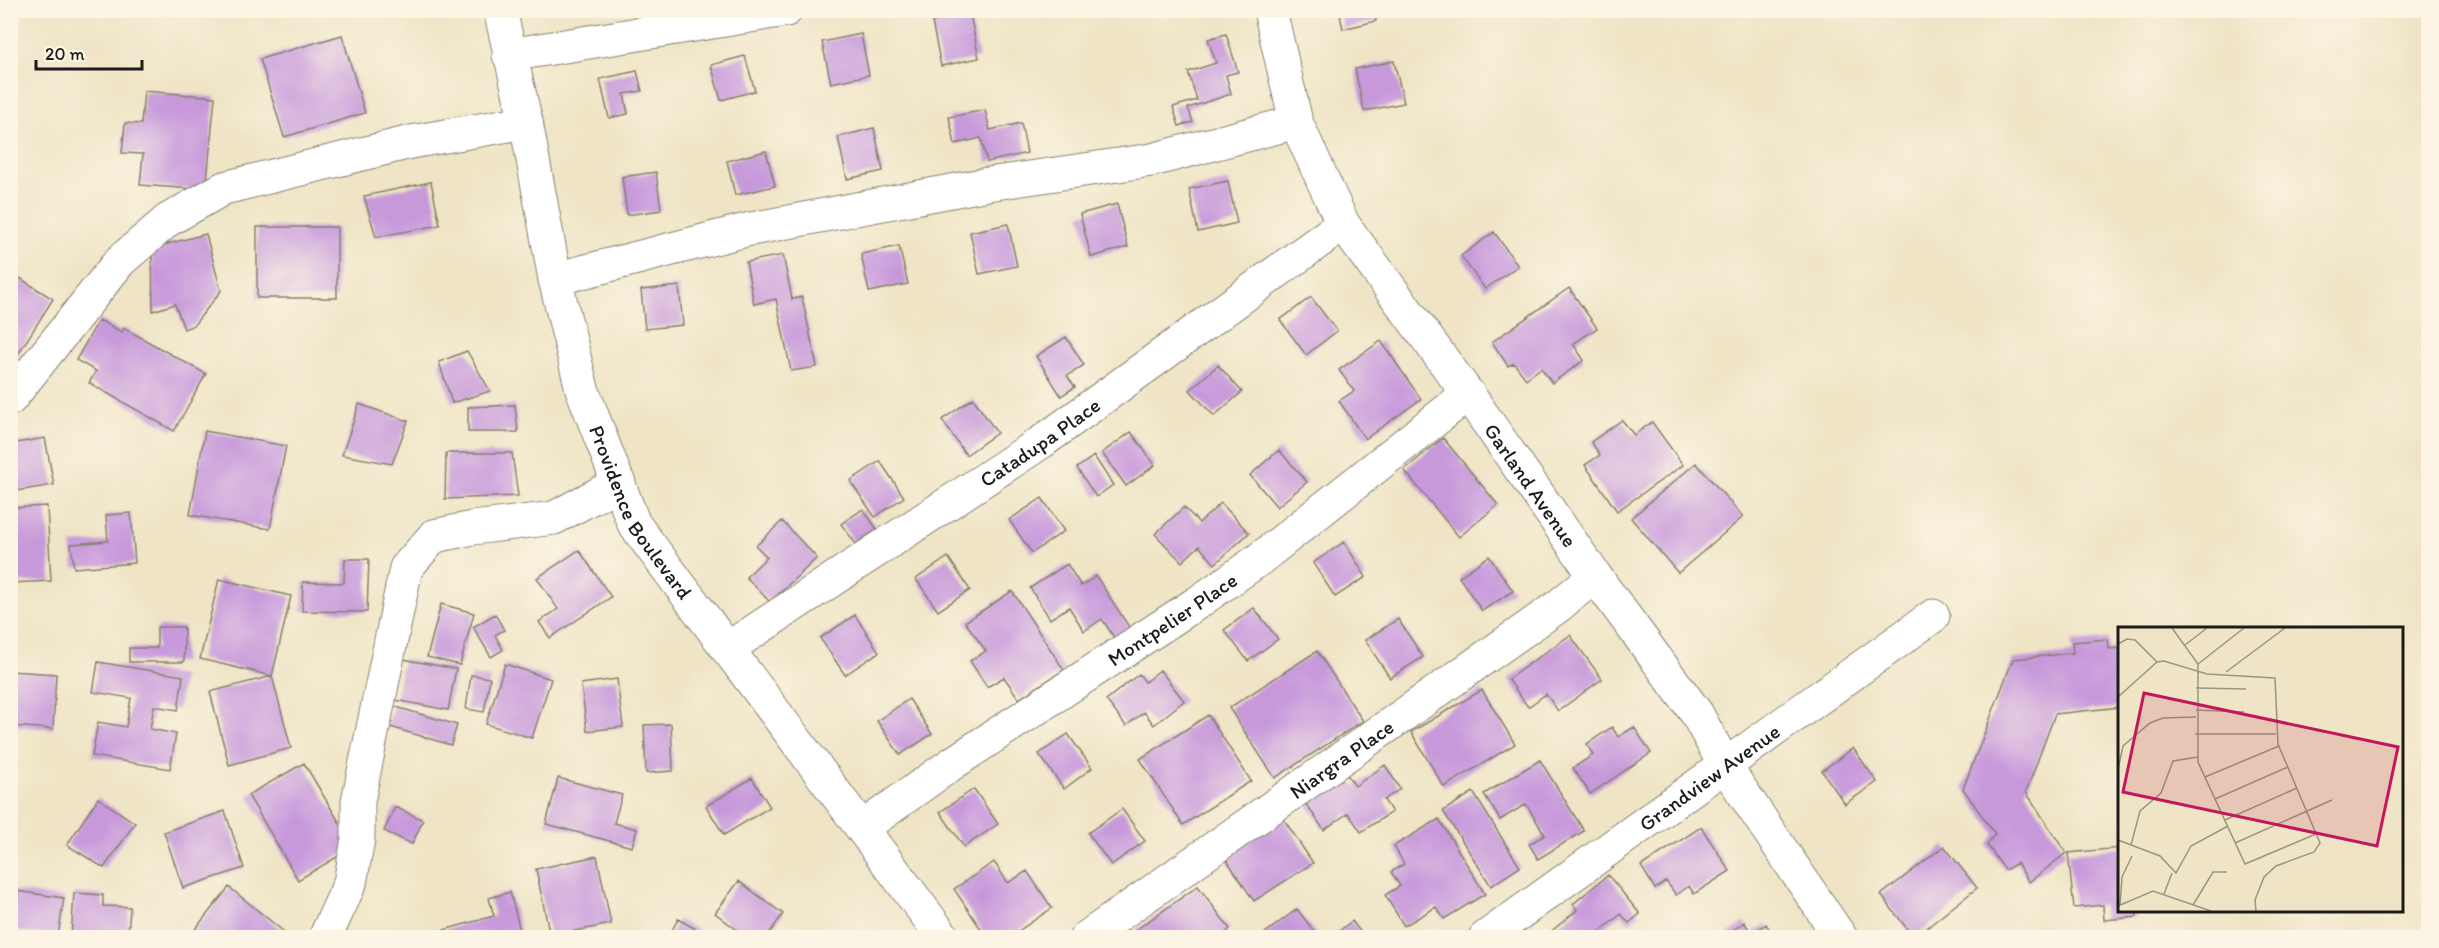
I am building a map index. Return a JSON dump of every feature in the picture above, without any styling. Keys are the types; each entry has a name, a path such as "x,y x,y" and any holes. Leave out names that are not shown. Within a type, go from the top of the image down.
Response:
{"street":[{"name":"Providence Boulevard","path":"500,10 526,122 555,279 582,389 634,524 944,938"},
{"path":"509,55 786,10"},
{"name":"Garland Avenue","path":"1270,10 1296,122 1343,224 1468,394 1594,576 1697,714 1725,766 1842,938"},
{"path":"10,399 120,261 168,220 224,189 411,142 526,122"},
{"path":"555,279 746,230 988,184 1152,160 1296,122"},
{"name":"Catadupa Place","path":"727,649 1044,441 1343,224"},
{"name":"Montpelier Place","path":"862,828 953,763 1257,561 1468,394"},
{"path":"326,938 350,883 358,839 358,801 406,568 434,536 473,528 554,518 619,483"},
{"name":"Niargra Place","path":"1086,938 1557,607 1594,576"},
{"name":"Grandview Avenue","path":"1485,938 1933,616"}],"building":[{"path":"1339,10 1374,10 1376,21 1343,29"},
{"path":"970,14 979,58 941,66 932,22"},
{"path":"861,34 869,75 831,83 822,42"},
{"path":"1226,34 1238,72 1226,75 1231,94 1188,108 1193,122 1179,126 1173,107 1197,100 1188,72 1216,63 1208,39"},
{"path":"342,35 365,113 284,137 260,59"},
{"path":"745,56 755,91 721,100 711,65"},
{"path":"1394,61 1404,103 1364,111 1355,69"},
{"path":"637,71 642,91 624,94 628,114 609,118 600,79"},
{"path":"144,91 215,97 206,190 140,185 143,154 122,153 125,123 141,124"},
{"path":"985,110 990,130 1021,123 1027,153 987,162 981,138 955,144 949,117"},
{"path":"874,128 883,171 847,179 838,137"},
{"path":"766,151 775,186 735,195 727,161"},
{"path":"656,172 661,210 627,215 622,177"},
{"path":"1228,181 1237,223 1198,232 1189,189"},
{"path":"431,182 440,225 376,237 364,196"},
{"path":"1117,204 1128,247 1091,257 1080,214"},
{"path":"1008,224 1017,266 979,274 970,232"},
{"path":"257,227 337,227 337,298 257,298"},
{"path":"1494,232 1518,266 1485,289 1461,256"},
{"path":"206,234 221,291 194,325 184,329 175,304 153,311 152,248"},
{"path":"899,246 908,284 869,292 861,254"},
{"path":"783,255 792,299 802,297 817,367 791,371 776,299 754,304 746,262"},
{"path":"10,272 53,299 10,367"},
{"path":"679,286 683,325 645,329 641,290"},
{"path":"1569,288 1597,328 1573,344 1584,360 1552,383 1541,368 1526,379 1514,363 1508,366 1492,342"},
{"path":"1311,297 1337,331 1306,355 1280,320"},
{"path":"99,320 122,332 124,328 206,374 174,431 89,383 96,371 76,360"},
{"path":"1066,337 1084,365 1067,376 1075,387 1061,396 1036,356"},
{"path":"1381,341 1421,399 1365,439 1339,401 1354,391 1339,370"},
{"path":"467,351 490,391 452,403 439,362"},
{"path":"1218,365 1242,392 1214,416 1190,390"},
{"path":"973,398 997,433 966,455 942,420"},
{"path":"359,404 408,421 392,464 342,455"},
{"path":"515,405 518,432 468,432 468,407"},
{"path":"1622,420 1634,435 1652,422 1683,465 1617,511 1585,465 1600,455 1591,442"},
{"path":"205,431 286,446 270,529 190,515"},
{"path":"1131,432 1155,465 1126,486 1102,453"},
{"path":"45,438 54,485 10,492 10,444"},
{"path":"1443,438 1498,505 1459,537 1404,470"},
{"path":"1279,450 1307,482 1277,507 1250,475"},
{"path":"446,453 512,453 518,496 445,499"},
{"path":"1094,456 1113,485 1096,497 1077,468"},
{"path":"880,461 904,497 875,517 850,481"},
{"path":"1696,463 1743,517 1678,573 1631,518"},
{"path":"1042,498 1064,531 1032,553 1009,520"},
{"path":"1221,503 1249,533 1215,564 1199,546 1182,562 1155,534 1184,507 1199,523"},
{"path":"47,506 51,581 10,583 10,508"},
{"path":"863,509 877,529 856,544 841,524"},
{"path":"131,513 135,563 74,568 71,544 108,541 106,515"},
{"path":"782,521 817,558 770,602 746,577 767,557 756,546"},
{"path":"1344,542 1366,577 1335,597 1313,563"},
{"path":"579,550 611,597 550,638 539,622 558,609 537,578"},
{"path":"1489,556 1513,591 1482,611 1459,577"},
{"path":"948,557 970,590 938,611 916,579"},
{"path":"345,559 369,559 367,612 302,611 303,582 344,583"},
{"path":"1067,564 1081,586 1096,576 1133,633 1117,642 1102,619 1084,631 1069,607 1050,619 1030,588"},
{"path":"219,579 291,596 272,676 200,659"},
{"path":"1012,591 1064,670 1019,699 1004,677 987,687 970,661 986,651 965,622"},
{"path":"441,604 474,613 460,665 427,657"},
{"path":"1254,608 1278,639 1248,661 1224,630"},
{"path":"495,614 504,630 495,635 503,650 491,657 473,627"},
{"path":"855,615 879,652 845,675 820,638"},
{"path":"1398,619 1423,657 1390,678 1365,640"},
{"path":"157,627 184,627 184,662 129,662 129,648 157,648"},
{"path":"1570,635 1602,679 1558,711 1546,694 1528,707 1508,679"},
{"path":"2108,639 2109,649 2118,648 2118,707 2055,714 2026,792 2066,853 2029,882 2017,863 2005,870 1987,845 1995,834 1963,789 2013,659 2073,653 2072,642"},
{"path":"1317,651 1363,721 1275,778 1229,708"},
{"path":"403,659 456,669 448,710 395,700"},
{"path":"98,662 183,676 178,710 154,706 150,729 176,734 170,769 92,756 98,722 126,727 131,698 93,692"},
{"path":"505,664 551,679 532,738 486,724"},
{"path":"1160,670 1184,701 1154,725 1144,712 1126,726 1106,700 1139,674 1145,682"},
{"path":"10,671 56,674 53,729 10,726"},
{"path":"471,675 490,678 484,712 466,709"},
{"path":"272,676 291,748 229,765 210,692"},
{"path":"617,679 623,727 587,731 581,684"},
{"path":"1482,690 1515,744 1444,787 1411,732"},
{"path":"909,699 932,734 900,755 877,721"},
{"path":"393,706 457,725 451,745 387,726"},
{"path":"1208,715 1251,781 1183,825 1140,759"},
{"path":"671,724 673,771 646,773 644,725"},
{"path":"1612,727 1618,737 1634,727 1651,753 1590,794 1573,768 1593,755 1587,744"},
{"path":"1068,734 1092,768 1064,789 1039,754"},
{"path":"1853,748 1877,782 1845,804 1822,771"},
{"path":"1540,760 1584,831 1538,859 1529,844 1545,835 1526,804 1500,820 1484,794"},
{"path":"304,763 354,847 298,880 248,795"},
{"path":"1385,765 1400,789 1384,800 1392,812 1361,832 1348,813 1324,830 1304,801 1346,773 1355,786"},
{"path":"558,778 622,795 614,823 637,829 632,847 546,824"},
{"path":"752,778 770,807 724,835 706,806"},
{"path":"974,789 998,824 964,847 940,812"},
{"path":"1473,792 1520,867 1491,886 1443,811"},
{"path":"98,798 135,823 104,868 67,845"},
{"path":"395,807 423,820 412,844 384,831"},
{"path":"1122,809 1145,841 1111,865 1088,833"},
{"path":"225,811 244,868 183,888 164,832"},
{"path":"1283,818 1313,863 1254,901 1224,856"},
{"path":"1439,819 1485,894 1444,919 1436,907 1404,926 1385,895 1400,886 1391,872 1404,864 1394,846"},
{"path":"1701,827 1730,871 1694,894 1689,886 1676,895 1666,881 1655,889 1641,866"},
{"path":"1944,846 1977,888 1914,938 1881,895"},
{"path":"2118,848 2118,912 2136,912 2137,917 2104,920 2103,905 2074,908 2068,853"},
{"path":"597,856 611,924 550,936 536,869"},
{"path":"994,862 1008,883 1027,871 1052,908 1008,938 987,938 954,889"},
{"path":"1608,875 1640,914 1629,923 1621,914 1592,938 1551,938 1548,934 1577,910 1573,904"},
{"path":"739,881 783,914 766,938 748,938 715,913"},
{"path":"1198,886 1230,929 1219,938 1142,938 1136,930"},
{"path":"229,887 289,936 287,938 188,938"},
{"path":"10,890 64,898 58,937 10,930"},
{"path":"510,892 522,938 442,938 440,931 494,916 489,898"},
{"path":"74,893 103,895 103,906 130,907 128,938 71,938"},
{"path":"1297,909 1319,938 1266,938 1264,934"},
{"path":"678,919 712,938 668,938"},
{"path":"1352,921 1365,938 1330,938"},
{"path":"1744,922 1752,934 1766,924 1775,938 1723,938"}]}
